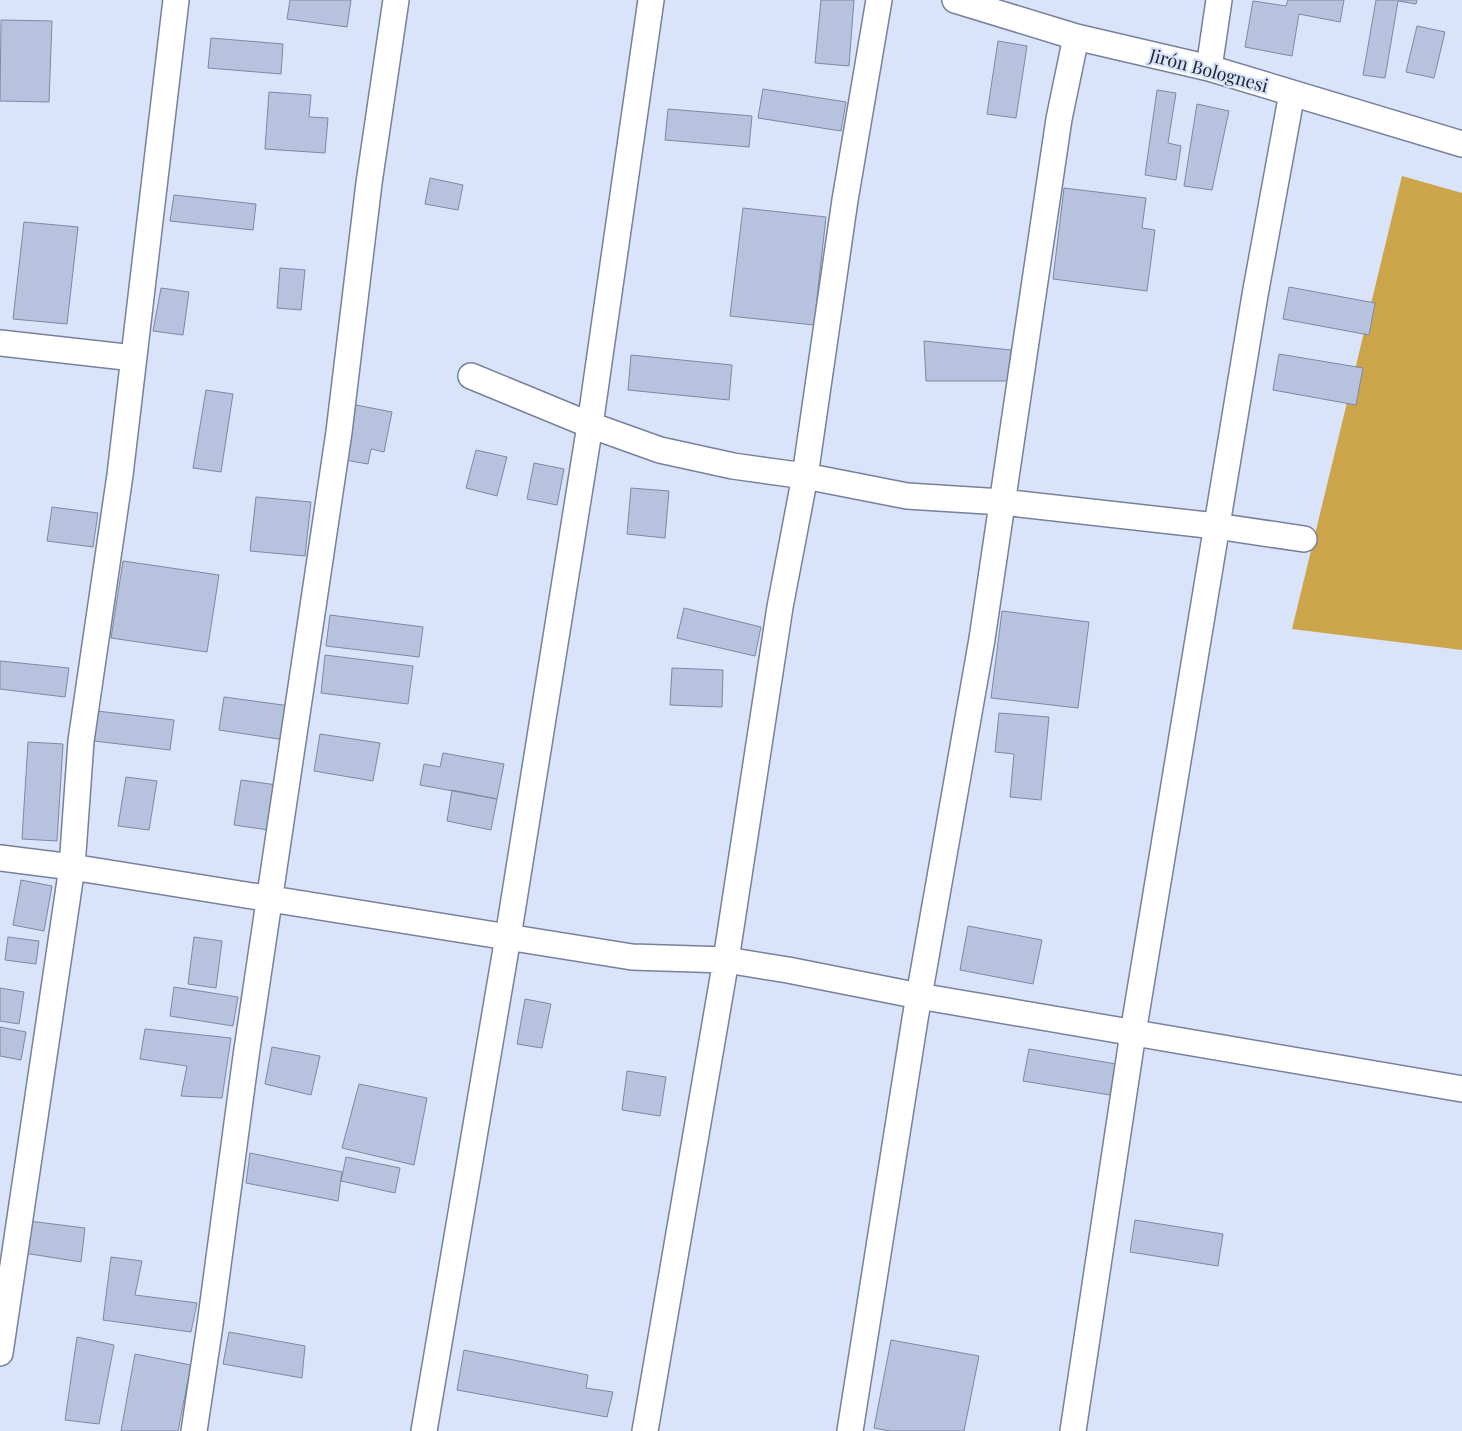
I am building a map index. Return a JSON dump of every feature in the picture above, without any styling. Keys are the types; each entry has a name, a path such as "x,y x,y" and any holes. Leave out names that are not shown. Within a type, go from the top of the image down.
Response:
{"street":[{"path":"0,1353 72,867 81,741 118,485 176,0"},
{"path":"194,1431 338,442 369,183 396,0"},
{"path":"424,1431 508,937 590,425 651,0"},
{"path":"646,1431 726,960 780,607 805,476 845,200 879,0"},
{"name":"Jirón Bolognesi","path":"955,0 1076,37 1209,68 1462,144"},
{"path":"1209,68 1219,0"},
{"path":"850,1431 918,996 980,649 1059,119 1076,37"},
{"path":"1073,1431 1133,1033 1255,295 1292,93"},
{"path":"0,343 134,358"},
{"path":"471,376 590,425 660,450 732,466 805,476 906,496 1002,502 1216,526 1304,539"},
{"path":"0,858 72,867 632,957 726,960 788,970 918,996 1462,1089"}],"shaded area":[{"path":"1402,176 1462,193 1462,650 1292,629"}],"building":[{"path":"290,0 351,0 347,27 287,19"},
{"path":"821,0 854,0 849,66 815,63"},
{"path":"1288,0 1344,0 1340,22 1299,14 1292,56 1245,47 1253,1 1286,6"},
{"path":"1376,0 1417,0 1416,4 1398,1 1385,78 1363,75"},
{"path":"1,20 52,21 49,102 0,101"},
{"path":"1417,26 1445,32 1434,78 1406,72"},
{"path":"211,38 283,44 281,74 208,68"},
{"path":"998,41 1027,46 1016,118 987,114"},
{"path":"763,89 846,102 841,131 758,118"},
{"path":"1157,90 1176,93 1168,143 1181,146 1176,180 1145,175"},
{"path":"269,92 311,95 309,117 328,118 325,153 265,149"},
{"path":"1197,104 1229,111 1212,190 1184,186"},
{"path":"668,109 752,116 749,147 665,140"},
{"path":"430,178 463,185 458,210 425,204"},
{"path":"1064,188 1146,198 1142,228 1155,230 1147,291 1053,279"},
{"path":"174,195 256,204 253,230 170,221"},
{"path":"743,208 826,217 814,325 730,316"},
{"path":"24,222 78,227 67,324 13,319"},
{"path":"280,268 305,270 301,310 277,308"},
{"path":"1289,287 1375,303 1369,335 1283,319"},
{"path":"161,288 189,292 183,335 153,331"},
{"path":"924,341 1011,350 1008,381 926,381"},
{"path":"1279,354 1363,368 1356,405 1273,390"},
{"path":"631,355 732,365 729,400 628,390"},
{"path":"206,390 233,394 221,472 193,468"},
{"path":"356,405 392,412 384,452 371,449 368,464 345,460"},
{"path":"476,450 507,457 497,496 466,488"},
{"path":"534,463 564,469 557,505 527,499"},
{"path":"631,488 669,491 665,538 627,534"},
{"path":"256,497 311,502 305,556 250,551"},
{"path":"52,507 98,513 93,547 47,541"},
{"path":"123,561 219,575 207,652 111,638"},
{"path":"684,608 761,627 755,656 677,638"},
{"path":"1002,611 1089,622 1078,708 991,698"},
{"path":"330,615 423,627 419,657 326,646"},
{"path":"325,655 413,666 408,704 321,693"},
{"path":"0,661 69,668 65,697 0,689"},
{"path":"672,668 723,670 722,707 670,705"},
{"path":"224,697 290,706 285,740 219,730"},
{"path":"97,711 174,720 170,750 94,741"},
{"path":"999,713 1049,717 1041,800 1010,797 1014,754 995,752"},
{"path":"320,734 380,743 373,781 314,771"},
{"path":"28,742 63,744 57,841 22,839"},
{"path":"443,753 504,764 497,799 420,785 424,764 440,767"},
{"path":"126,777 157,781 149,830 118,826"},
{"path":"241,780 277,785 269,830 234,825"},
{"path":"452,790 497,799 491,830 447,821"},
{"path":"21,880 52,886 44,931 13,925"},
{"path":"968,926 1042,940 1033,984 960,970"},
{"path":"8,937 39,941 36,964 5,960"},
{"path":"194,937 222,941 216,988 188,984"},
{"path":"174,987 238,997 233,1026 170,1016"},
{"path":"0,988 24,992 19,1024 0,1021"},
{"path":"525,999 551,1004 542,1048 517,1044"},
{"path":"0,1027 26,1032 21,1060 0,1056"},
{"path":"145,1029 231,1038 222,1098 181,1096 187,1066 140,1059"},
{"path":"272,1047 320,1056 311,1095 265,1084"},
{"path":"1029,1049 1116,1064 1110,1095 1023,1081"},
{"path":"627,1071 666,1077 660,1116 622,1110"},
{"path":"359,1084 427,1098 414,1165 342,1148"},
{"path":"250,1153 342,1172 338,1201 246,1183"},
{"path":"346,1157 400,1168 395,1193 341,1181"},
{"path":"1135,1220 1223,1234 1218,1266 1130,1252"},
{"path":"29,1221 85,1228 81,1262 24,1253"},
{"path":"111,1257 142,1261 135,1295 197,1303 191,1332 103,1320"},
{"path":"229,1332 305,1346 302,1378 223,1364"},
{"path":"77,1337 114,1345 99,1424 65,1420"},
{"path":"891,1340 979,1356 964,1431 890,1431 874,1428"},
{"path":"464,1350 588,1375 586,1388 613,1392 607,1417 457,1390"},
{"path":"135,1354 191,1365 178,1431 121,1431"}]}
